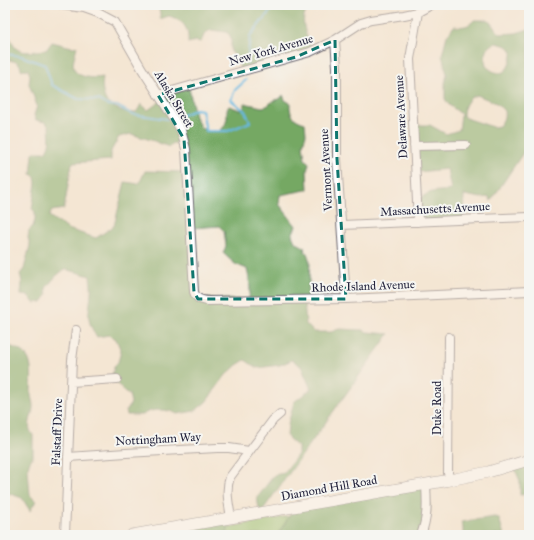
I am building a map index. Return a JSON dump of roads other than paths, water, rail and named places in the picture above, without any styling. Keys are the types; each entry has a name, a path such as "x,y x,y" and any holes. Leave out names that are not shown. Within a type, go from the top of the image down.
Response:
{"main road":[{"name":"Diamond Hill Road","path":"132,535 450,480 488,472 529,460"}],"street":[{"name":"Alaska Street","path":"62,5 84,8 98,13 115,22 158,95 181,130 184,139 194,292 198,299"},
{"name":"New York Avenue","path":"158,95 255,67 296,57 320,48 366,22 418,12 431,5"},
{"name":"Delaware Avenue","path":"418,12 410,59 418,222"},
{"name":"Vermont Avenue","path":"334,40 337,67 337,159 346,299"},
{"path":"414,146 466,145"},
{"name":"Massachusetts Avenue","path":"342,225 529,217"},
{"name":"Rhode Island Avenue","path":"198,299 208,301 346,299 529,291"},
{"name":"Falstaff Drive","path":"65,535 72,354 76,330"},
{"name":"Duke Road","path":"449,337 448,473 450,480"},
{"path":"71,382 117,379"},
{"path":"231,518 227,492 227,484 230,477 248,451 273,420 280,414"},
{"name":"Nottingham Way","path":"68,457 126,452 216,448 229,448 248,451"},
{"path":"421,535 428,508 426,484"}],"waterway":[{"path":"247,63 250,36 275,5"},
{"path":"5,54 21,56 45,65 52,85 78,99 99,100 107,105 117,106 132,114 167,119"},
{"path":"180,116 196,109 202,110 206,131 228,131 250,122 245,111 231,100 235,90 246,80"}]}
